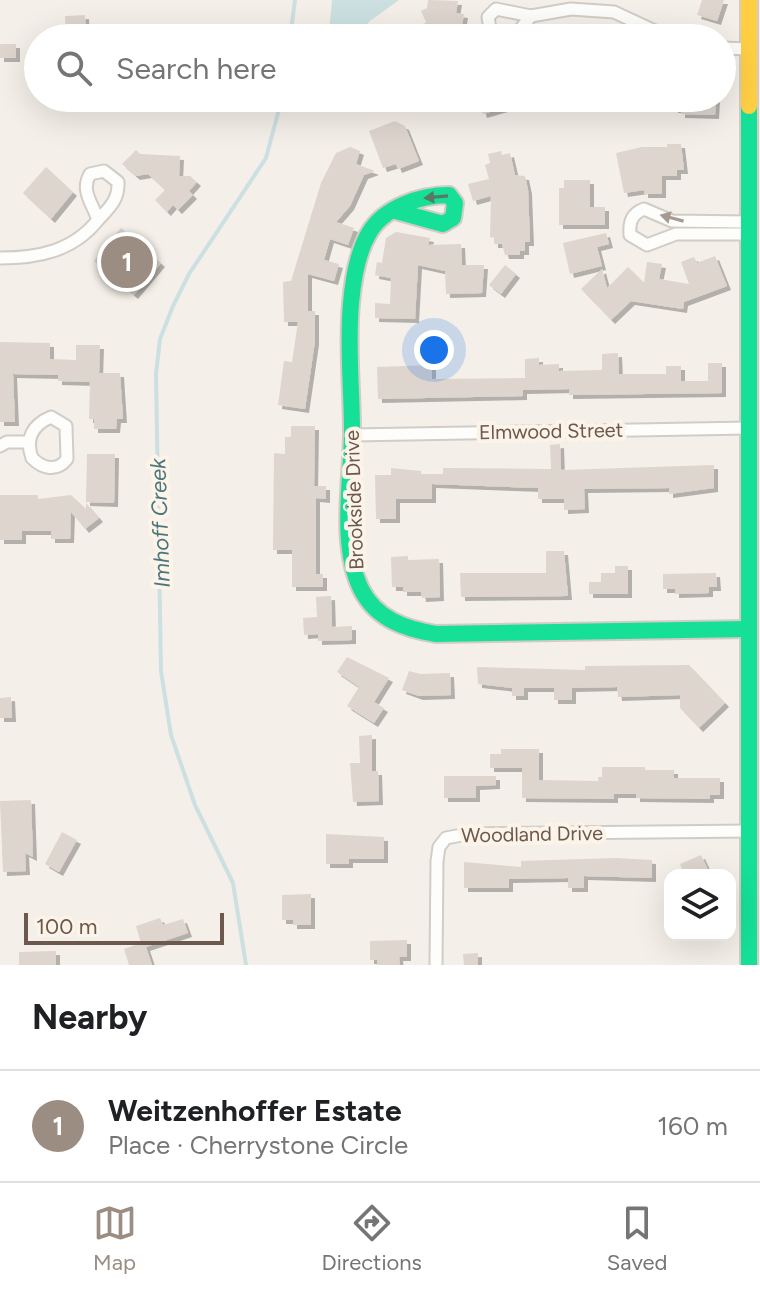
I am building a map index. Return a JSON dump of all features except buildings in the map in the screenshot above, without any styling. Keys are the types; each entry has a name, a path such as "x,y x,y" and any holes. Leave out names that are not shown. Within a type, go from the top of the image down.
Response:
{"street":[{"path":"749,0 755,190 749,228 753,437 749,629 749,965"},
{"path":"488,24 491,12 503,9 531,16 571,9 614,12 640,24"},
{"path":"525,24 531,16"},
{"path":"736,49 749,49"},
{"path":"644,209 672,221 749,228 676,234 647,245 633,239 630,224 635,214 644,209"},
{"name":"Brookside Drive","path":"396,211 376,222 369,234 355,285 351,331 350,501 354,574 370,606 402,629 436,634 749,629"},
{"path":"0,258 53,252 83,237 98,220"},
{"path":"51,417 61,420 67,434 67,459 56,468 38,465 32,458 28,442 30,432 41,421 51,417"},
{"name":"Elmwood Street","path":"352,435 753,437"},
{"path":"2,441 28,442"},
{"name":"Woodland Drive","path":"436,965 437,861 439,847 446,838 467,834 749,831"}],"shaded area":[{"path":"332,0 399,0 367,24 330,24"}],"waterway":[{"name":"Imhoff Creek","path":"292,24 295,0"},
{"name":"Imhoff Creek","path":"246,965 233,883 195,805 171,735 161,671 156,374 160,339 173,306 189,274 266,158 278,112"}],"traffic: fast":[{"path":"749,106 749,965"},
{"path":"396,211 443,224 453,218 455,203 449,195 415,200 384,216 369,233 356,267 350,319 352,432 348,532 354,571 367,599 392,621 436,634 749,629"}],"traffic: slow":[{"path":"749,0 749,106"}],"place":[{"name":"Weitzenhoffer Estate","path":"127,262"}]}
